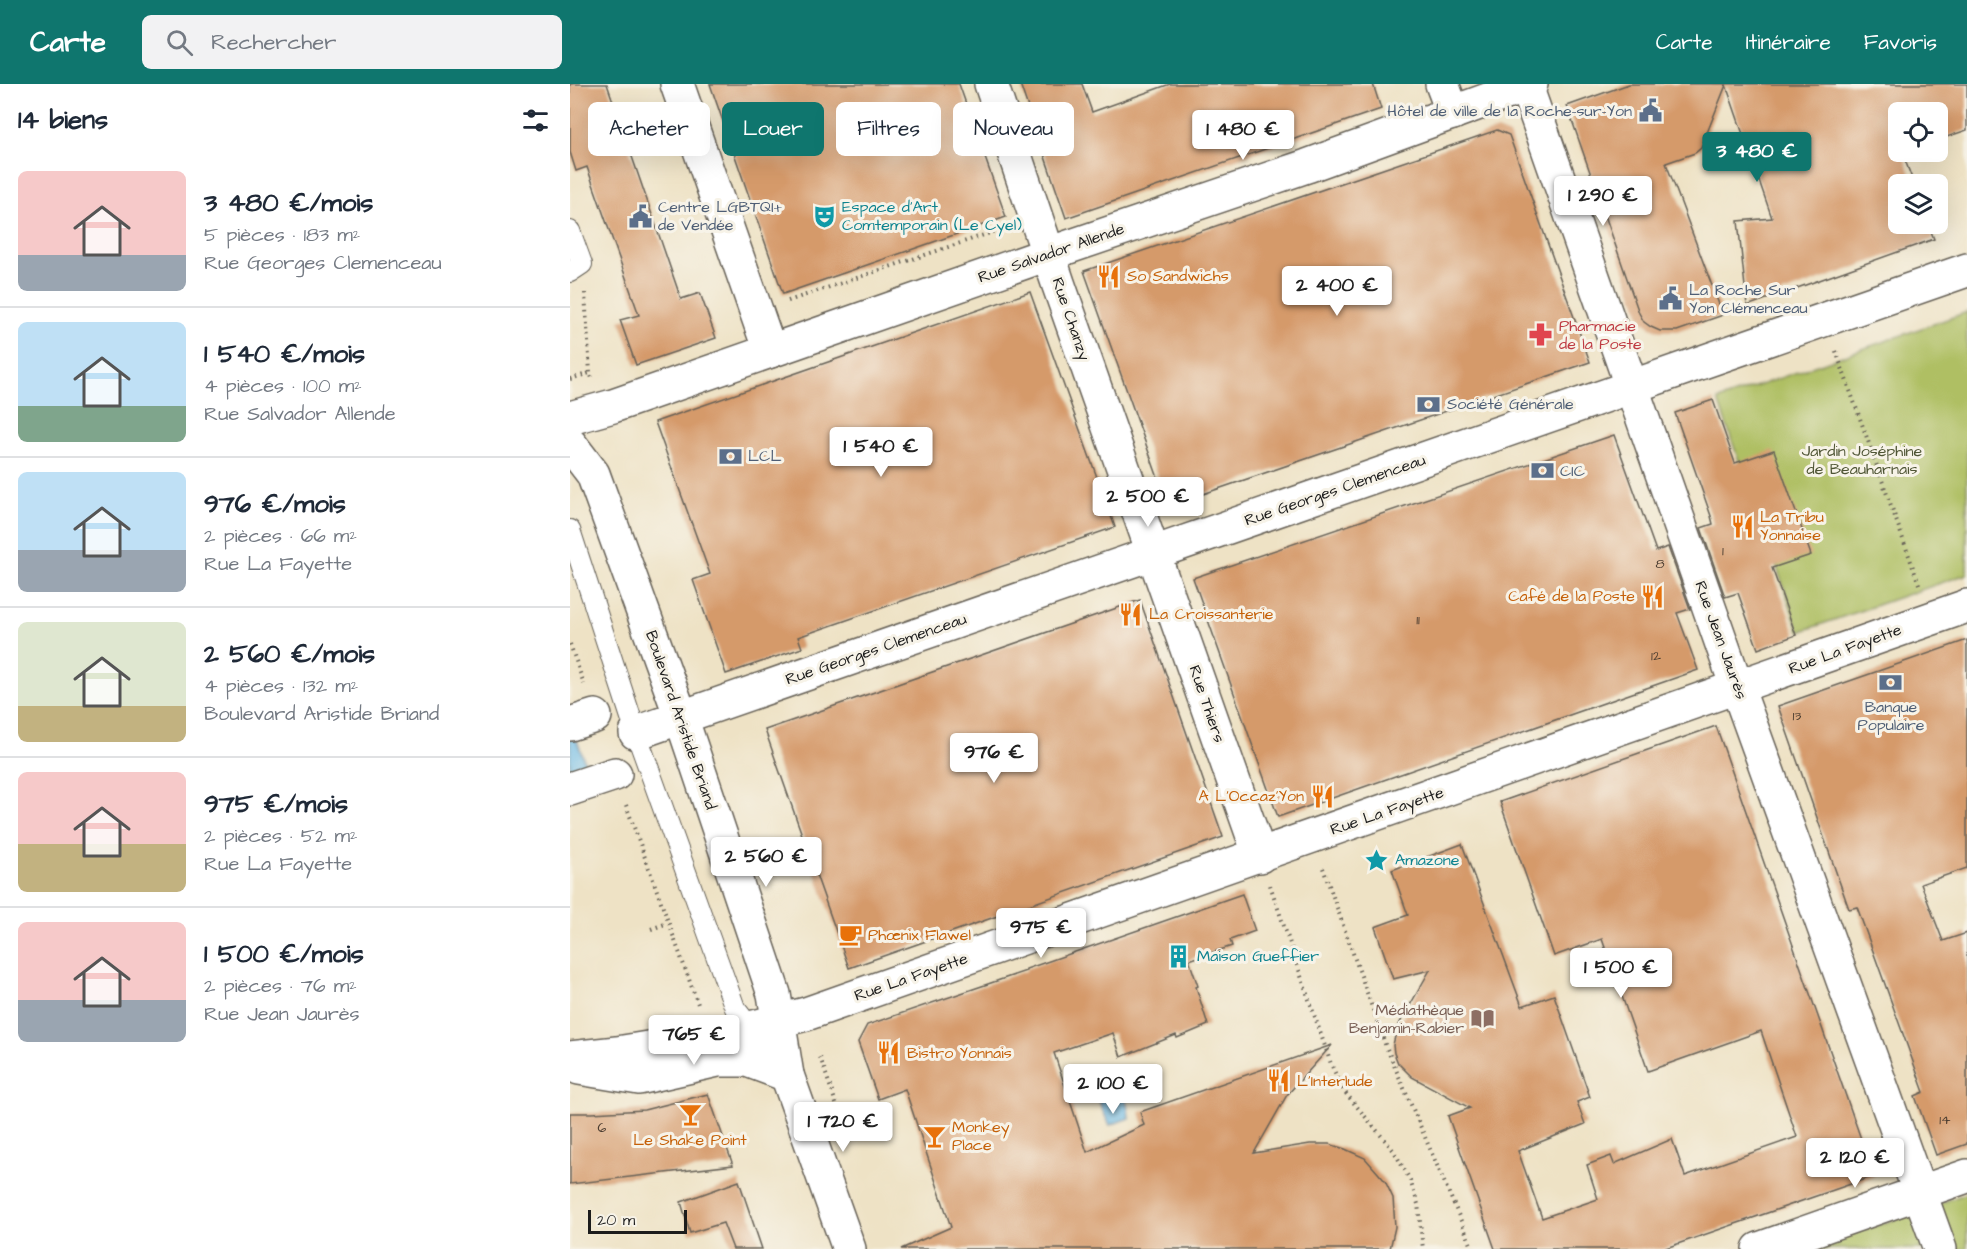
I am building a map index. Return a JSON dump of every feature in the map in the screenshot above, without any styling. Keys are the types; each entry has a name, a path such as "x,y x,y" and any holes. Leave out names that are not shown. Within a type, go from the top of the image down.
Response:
{"street":[{"path":"677,84 770,351"},
{"name":"Rue Chanzy","path":"991,84 1048,254 1154,553"},
{"name":"Rue Salvador Allende","path":"570,418 613,406 1307,166 1448,98 1529,85"},
{"name":"Rue Jean Jaurès","path":"1529,85 1737,687 1940,1249"},
{"name":"Rue Georges Clemenceau","path":"636,733 1967,270"},
{"name":"Boulevard Aristide Briand","path":"570,444 593,474 681,717 774,994 788,1075 849,1249"},
{"name":"Rue Thiers","path":"1154,553 1260,856"},
{"name":"Rue La Fayette","path":"570,1058 710,1038 779,1021 1260,856 1967,606"},
{"path":"570,789 615,774"},
{"path":"570,1067 639,1078 718,1060 747,1060 788,1075"},
{"path":"1759,1249 1967,1176"}],"lane":[{"path":"570,231 576,268"},
{"name":"Boulevard Aristide Briand","path":"570,530 636,733 735,1008 779,1021"}],"path":[{"path":"756,311 1016,224"},
{"path":"576,268 590,373"},
{"path":"1825,319 1931,619"},
{"path":"570,644 583,720"},
{"path":"615,774 710,1038"},
{"path":"1292,844 1322,865 1385,1044 1473,1249"},
{"path":"1260,856 1331,1064 1343,1090 1394,1151 1410,1180 1418,1204 1423,1249"},
{"path":"651,928 668,923"},
{"path":"820,1055 840,1116"}],"green space":[{"name":"Jardin Joséphine de Beauharnais","path":"1967,312 1967,574 1799,632 1718,400"},
{"path":"1967,1193 1967,1249 1807,1249 1911,1214"}],"water":[{"path":"575,735 588,771 570,777 570,737"},
{"path":"1107,1071 1117,1079 1120,1085 1126,1098 1129,1118 1110,1125 1098,1099 1096,1085 1100,1073"}],"building":[{"path":"570,84 607,84 613,102 588,102 588,156 632,156 681,299 700,293 716,338 636,365 620,320 639,315 587,167 576,171 570,152"},
{"path":"710,84 959,84 965,102 953,102 953,156 984,156 1006,217 783,294 735,156 824,156 824,102 722,102 722,119"},
{"path":"1020,84 1082,84 1092,112 1170,84 1373,84 1381,109 1066,218 1045,156 1074,156 1074,102 1026,102"},
{"path":"1629,84 1967,84 1967,130 1948,137 1948,102 1888,102 1888,162 1906,162 1910,174 1888,174 1888,234 1932,234 1934,239 1747,306 1738,221 1772,218 1726,85 1701,148 1695,153 1666,163 1723,315 1677,331 1660,331 1644,322 1639,313 1567,106"},
{"path":"1497,130 1509,135 1590,362 1168,506 1084,271"},
{"path":"1030,292 1115,527 798,637 802,648 726,674 693,580 710,574 655,422"},
{"name":"La Tribu Yonnaise","path":"1713,400 1735,463 1774,450 1811,555 1772,568 1796,635 1758,649 1738,593 1725,597 1701,528 1713,524 1711,516 1675,413"},
{"path":"1614,435 1656,551 1668,547 1690,609 1677,613 1698,670 1278,817 1193,578"},
{"path":"1140,600 1223,837 849,968 765,730"},
{"path":"1967,640 1967,868 1921,884 1943,941 1967,933 1967,1144 1936,1155 1915,1096 1924,1092 1857,907 1849,909 1778,706"},
{"path":"1716,726 1874,1176 1663,1249 1495,1249 1448,1116 1470,1108 1412,1077 1398,1063 1394,1053 1393,1045 1397,1028 1430,970 1393,979 1375,927 1408,915 1392,870 1462,844 1522,1006 1554,995 1590,1097 1577,1102 1585,1124 1518,1151 1542,1218 1598,1199 1587,1165 1611,1156 1614,1164 1672,1139 1685,1176 1797,1137 1761,1031 1648,1071 1602,939 1554,956 1500,802"},
{"path":"1242,894 1255,931 1230,940 1232,946 1189,960 1208,1025 1121,1057 1113,1033 1054,1053 1087,1152 1144,1125 1140,1112 1332,1045 1287,1095 1254,1153 1310,1144 1329,1144 1365,1158 1385,1181 1393,1198 1395,1227 1390,1249 901,1249 951,1227 905,1089 878,1099 858,1042 867,1025"},
{"path":"708,1094 733,1165 570,1184 570,1113 644,1110"},
{"path":"739,1181 762,1249 733,1249 723,1223 690,1233 681,1202"}],"place":[{"name":"Hôtel de ville de la Roche-sur-Yon","path":"1650,111"},
{"name":"Centre LGBTQI+ de Vendée","path":"640,216"},
{"name":"Espace d'Art Comtemporain (Le Cyel)","path":"824,216"},
{"name":"So Sandwichs","path":"1109,276"},
{"name":"La Roche Sur Yon Clémenceau","path":"1671,299"},
{"name":"Pharmacie de la Poste","path":"1541,335"},
{"name":"Société Générale","path":"1429,404"},
{"name":"LCL","path":"730,456"},
{"name":"CIC","path":"1542,471"},
{"name":"La Tribu Yonnaise","path":"1742,526"},
{"name":"Café de la Poste","path":"1653,596"},
{"name":"La Croissanterie","path":"1131,614"},
{"name":"Banque Populaire","path":"1891,682"},
{"name":"A L'Occaz'Yon","path":"1322,796"},
{"name":"Amazone","path":"1377,860"},
{"name":"Phœnix Flawel","path":"850,935"},
{"name":"Maison Gueffier","path":"1179,956"},
{"name":"Médiathèque Benjamin-Rabier","path":"1482,1019"},
{"name":"Bistro Yonnais","path":"889,1053"},
{"name":"L'Interlude","path":"1279,1081"},
{"name":"Le Shake Point","path":"690,1115"},
{"name":"Monkey Place","path":"934,1136"}]}
